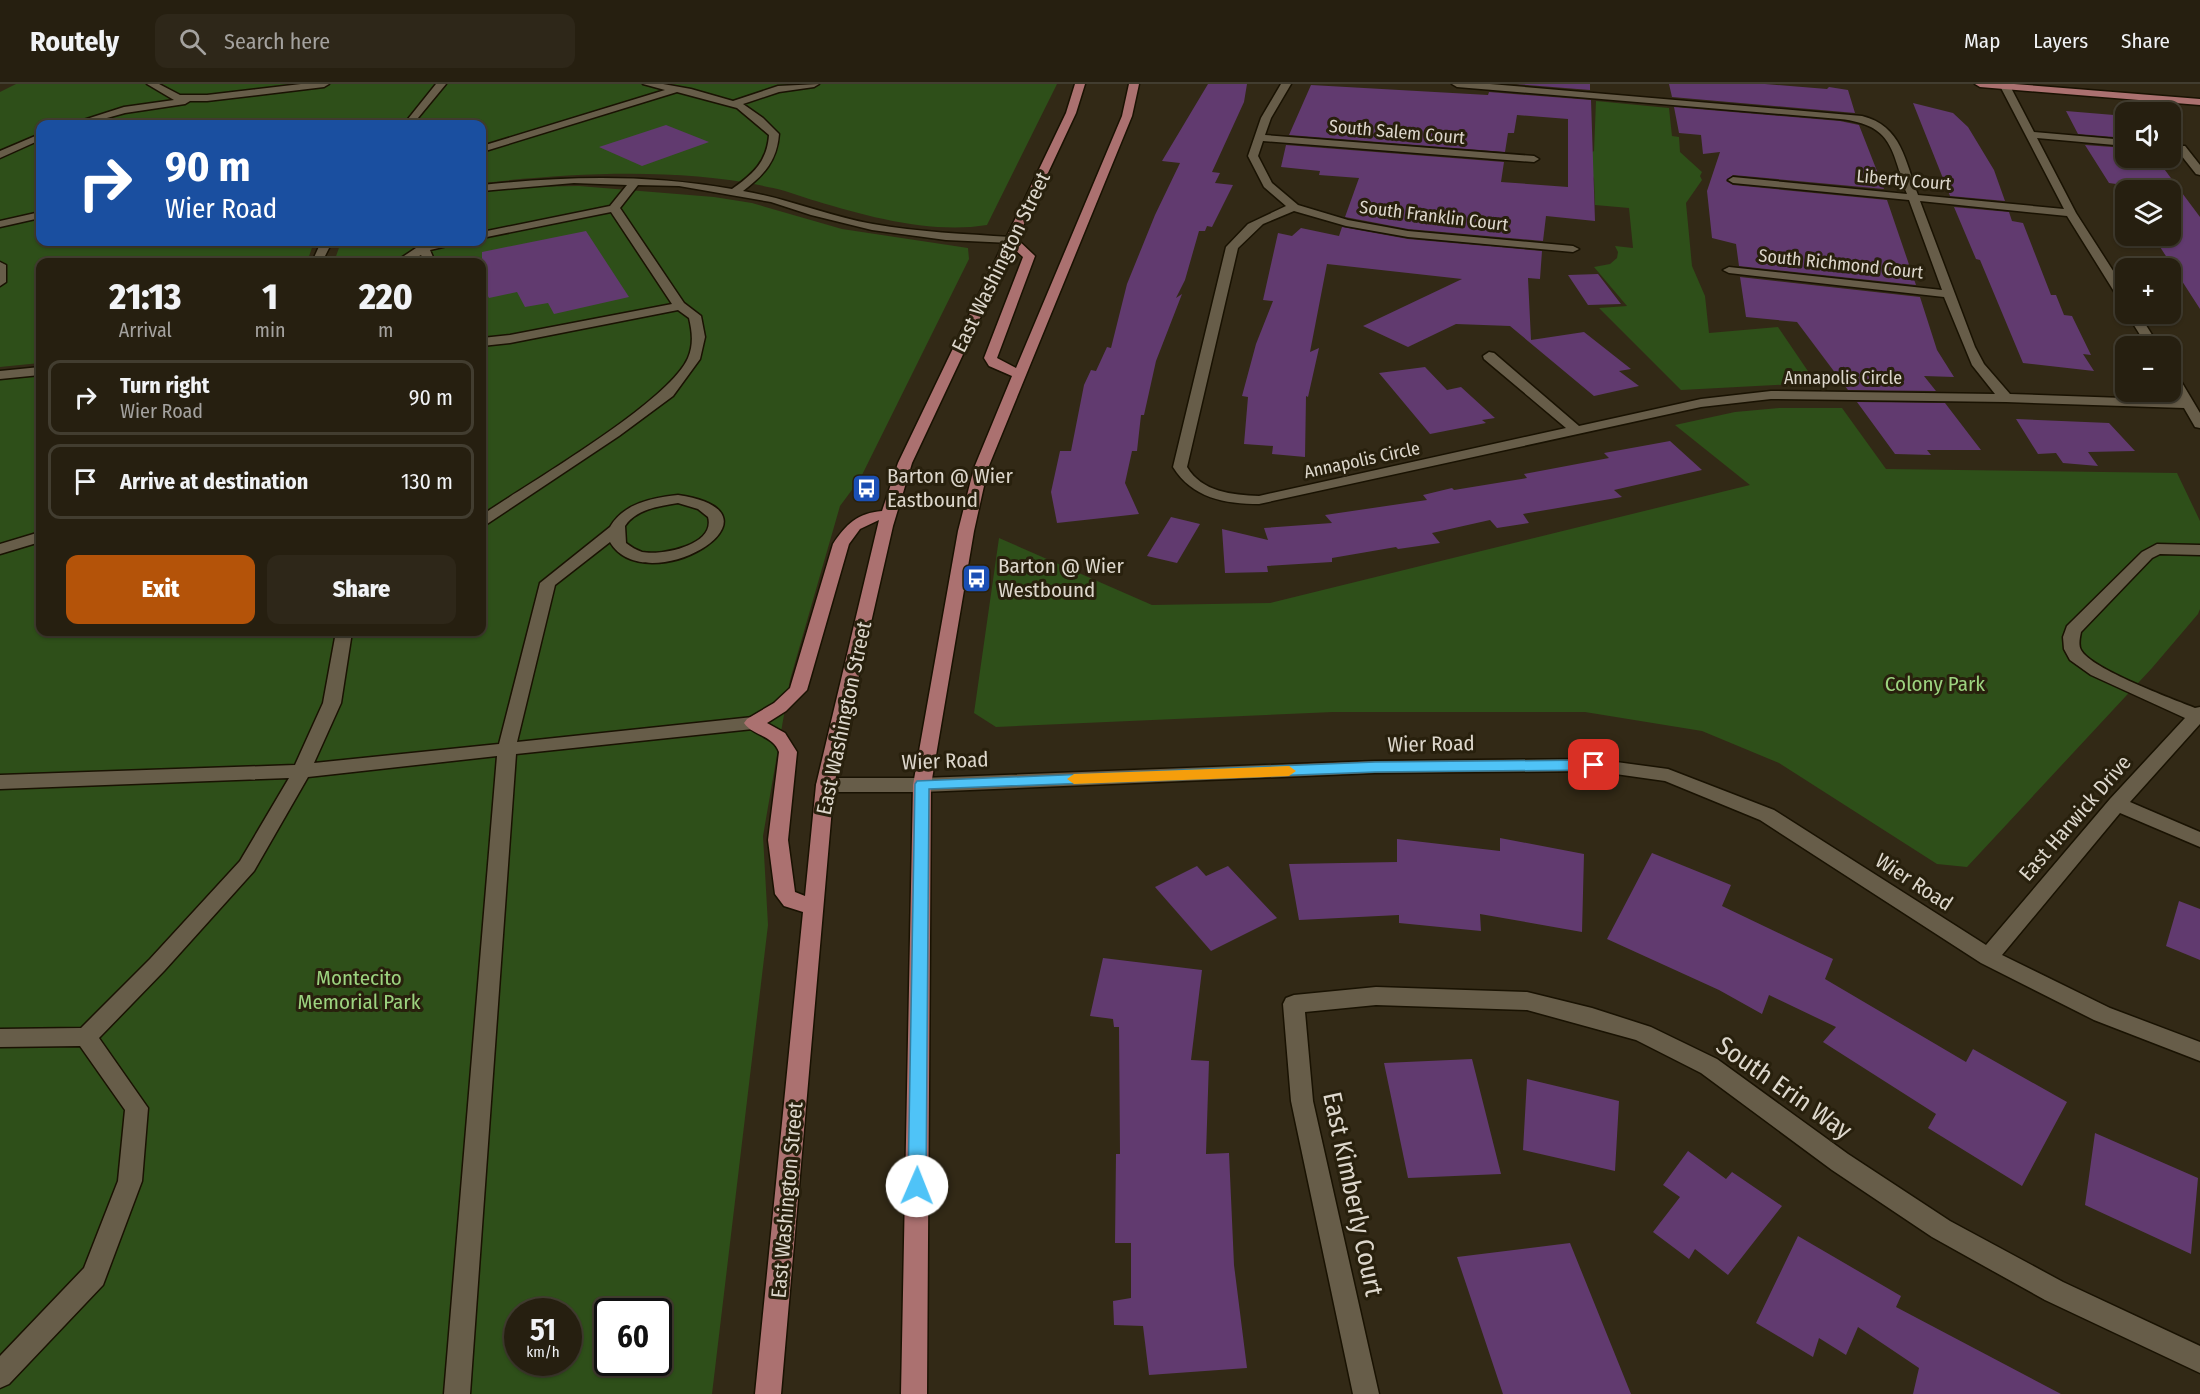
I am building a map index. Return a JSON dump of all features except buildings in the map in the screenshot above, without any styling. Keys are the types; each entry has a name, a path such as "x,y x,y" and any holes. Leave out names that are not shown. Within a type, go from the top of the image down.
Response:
{"main road":[{"name":"East Washington Street","path":"768,1394 825,785 889,515 905,463 1071,113 1080,84"},
{"path":"914,1394 922,784 971,510 981,468 1018,374 1127,116 1133,91 1143,84"},
{"path":"1980,84 2200,102"},
{"path":"1011,240 1029,256 990,358 994,363 1018,374"},
{"path":"753,723 780,707 798,690 841,544 849,529 868,517 889,515"},
{"path":"753,723 780,738 788,752 778,840 785,894 789,900 799,904 814,904"}],"street":[{"path":"152,84 178,98 207,98"},
{"path":"90,120 124,110 324,84"},
{"path":"411,120 441,84"},
{"path":"648,84 678,89 733,104 760,120 774,134 774,144 762,171 734,192"},
{"path":"733,104 778,89 814,84"},
{"path":"1286,84 1275,101 1253,156 1268,185 1294,207"},
{"path":"1457,84 1859,118 1880,126 1891,137 1948,294 1978,365 2006,398"},
{"path":"2004,85 2072,213 2115,283"},
{"path":"486,148 678,89"},
{"path":"486,139 598,102 632,103"},
{"path":"2031,135 2115,142"},
{"name":"South Salem Court","path":"1259,138 1534,159"},
{"path":"0,155 36,139"},
{"path":"2181,148 2200,150"},
{"path":"2181,153 2200,172"},
{"path":"486,188 574,180 679,183 772,199 815,213 872,227 945,237 1011,240"},
{"name":"Liberty Court","path":"1733,180 2072,213"},
{"path":"486,234 614,208 636,181"},
{"name":"South Franklin Court","path":"1294,207 1376,230 1573,249"},
{"name":"Annapolis Circle","path":"1294,207 1266,216 1253,224 1232,248 1180,467 1184,477 1197,486 1236,500 1259,500 1701,404 1771,395 2006,398 2189,404"},
{"path":"486,518 614,433 668,393 694,359 699,337 694,316 680,306 614,208"},
{"path":"0,224 36,216"},
{"path":"407,258 423,248 433,246"},
{"path":"423,248 428,258"},
{"path":"0,265 0,282"},
{"name":"South Richmond Court","path":"1730,270 1948,294"},
{"path":"486,339 510,339 680,306"},
{"path":"1488,356 1576,430"},
{"path":"0,375 36,371"},
{"path":"2181,391 2200,424"},
{"path":"457,1394 507,748 540,608 549,583 615,530 631,512 661,501 678,499 705,505 714,512 717,521 715,530 695,547 663,556 639,555 621,547 616,539 615,530"},
{"path":"0,549 36,538"},
{"path":"2198,714 2098,671 2076,656 2070,644 2073,630 2147,555 2157,549 2200,550"},
{"path":"0,1038 86,1037 158,965 247,866 301,771 332,703 343,636"},
{"name":"East Harwick Drive","path":"1988,957 2117,804 2198,714"},
{"path":"0,782 301,771 753,723"},
{"name":"Wier Road","path":"825,785 922,784 1375,767 1594,765 1668,775 1767,815 1988,957 2102,1014 2200,1052"},
{"path":"2117,804 2200,840"},
{"name":"South Erin Way","path":"1294,1004 1376,996 1527,1001 1592,1017 1643,1033 1708,1066 1840,1162 1941,1229 2054,1291 2200,1360"},
{"name":"East Kimberly Court","path":"1294,1004 1302,1101 1366,1394"},
{"path":"0,1375 94,1276 130,1181 137,1108 86,1037"}],"green space":[{"path":"16,84 1057,84 987,225 966,227 923,226 879,218 779,189 701,177 590,175 486,183 486,120 36,120 36,246 313,246 308,258 36,258 36,363 0,367 0,92"},
{"path":"1596,101 1669,108 1672,136 1679,137 1680,152 1702,172 1700,176 1702,180 1686,203 1692,266 1705,296 1709,333 1778,327 1816,383 1681,390 1599,308 1627,306 1594,267 1610,264 1617,258 1618,252 1615,246 1633,248 1629,208 1595,205 1594,179 1586,156 1594,151"},
{"name":"Montecito Memorial Park","path":"579,186 714,197 752,203 842,229 968,248 969,259 860,479 840,506 790,680 763,836 768,925 712,1394 0,1394 0,380 36,376 36,636 486,636 486,258 335,258 340,246 486,246 486,192 524,187"},
{"name":"Colony Park","path":"1779,408 1842,408 1886,469 2177,473 2200,521 2200,609 2198,614 2152,668 1967,867 1937,864 1779,763 1702,731 1585,712 1333,712 996,727 974,713 999,538 1152,605 1270,603 1750,485 1675,425 1735,412"}],"slow traffic":[{"path":"1074,779 1289,771"}],"place":[{"name":"Barton @ Wier Eastbound","path":"866,488"},
{"name":"Barton @ Wier Westbound","path":"977,578"}],"route":[{"path":"917,1186 922,784 1375,767 1594,765"}]}
